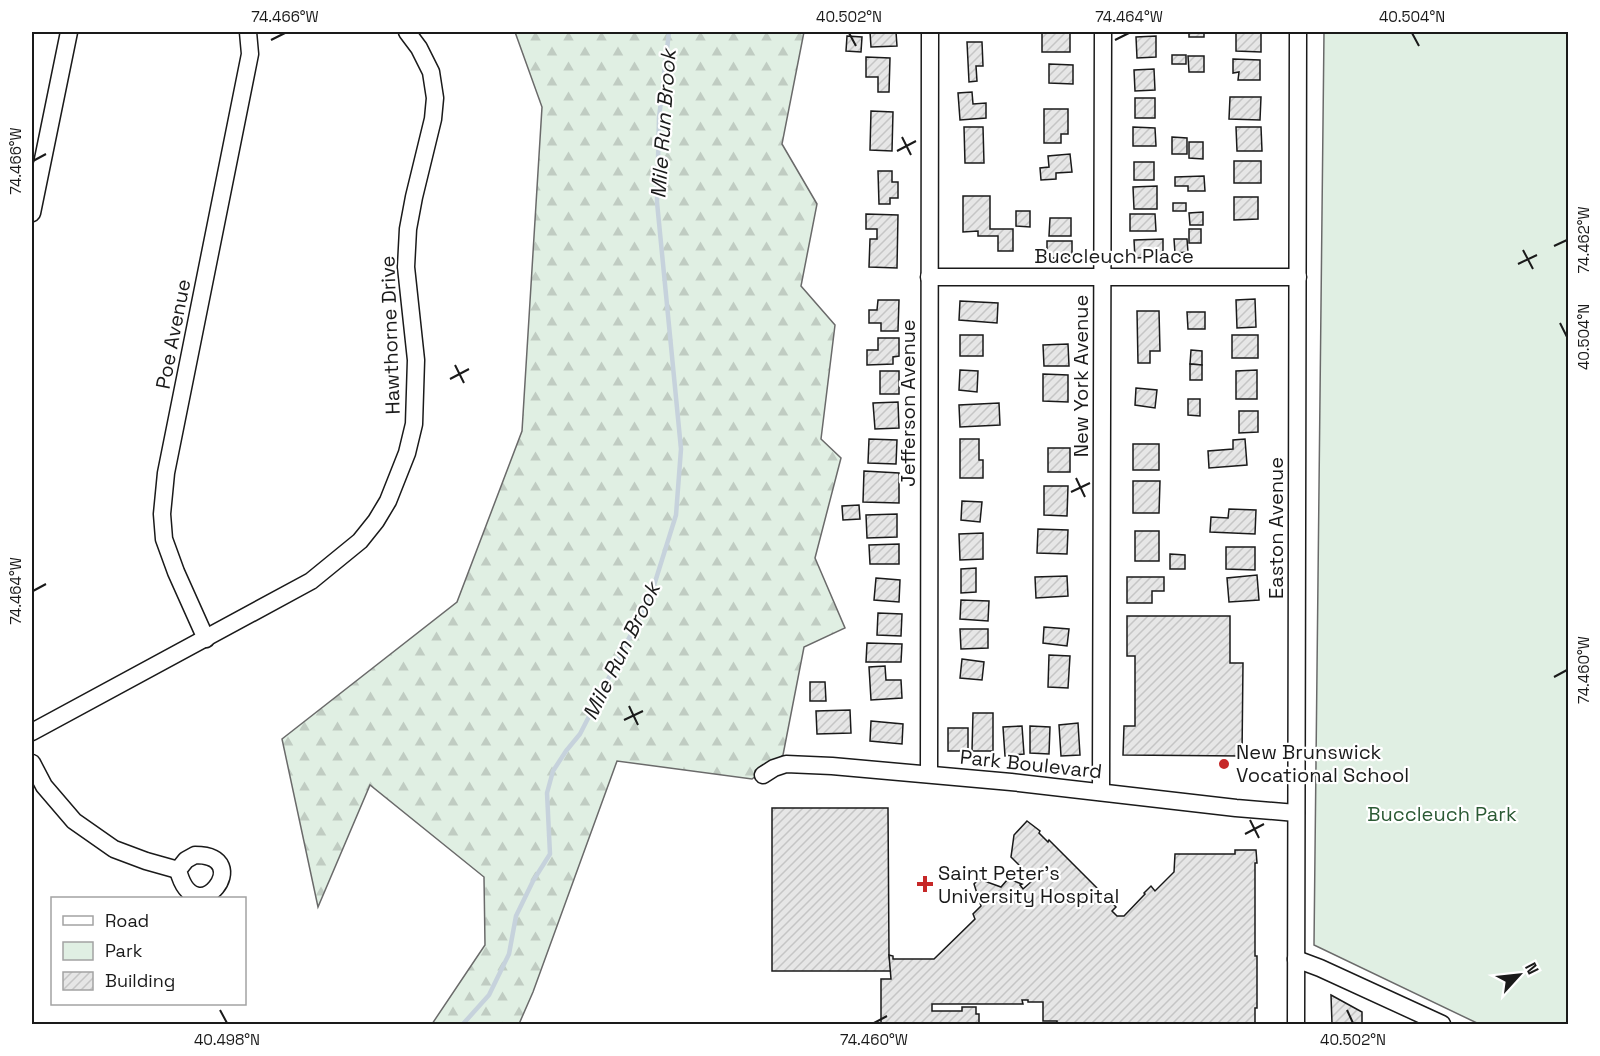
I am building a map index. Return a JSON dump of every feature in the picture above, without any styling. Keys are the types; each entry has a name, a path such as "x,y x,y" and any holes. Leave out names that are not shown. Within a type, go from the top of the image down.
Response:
{"street":[{"path":"32,213 69,32"},
{"name":"Poe Avenue","path":"206,639 164,539 162,514 166,473 249,54 248,32"},
{"name":"Hawthorne Drive","path":"32,732 311,581 360,541 376,521 387,501 407,453 414,424 416,360 406,267 408,229 433,119 435,98 431,72 419,48 407,32"},
{"name":"Jefferson Avenue","path":"929,774 930,32"},
{"name":"New York Avenue","path":"1101,792 1103,32"},
{"name":"Easton Avenue","path":"1296,1024 1298,32"},
{"name":"Buccleuch Place","path":"929,277 1298,277"},
{"path":"32,764 44,786 74,821 114,849 178,870"},
{"name":"Park Boulevard","path":"763,774 786,764 832,766 929,774 1296,813"},
{"path":"1296,959 1442,1024"}],"green space":[{"path":"515,32 804,32 782,144 817,204 801,286 835,325 821,439 841,458 815,558 845,628 804,647 783,755 752,779 617,761 533,992 519,1024 432,1024 485,945 484,877 370,785 318,907 282,739 457,602 522,431 542,107"},
{"name":"Buccleuch Park","path":"1324,32 1568,32 1568,1024 1479,1024 1314,945"}],"building":[{"path":"870,32 896,32 897,46 871,47"},
{"path":"1042,32 1070,33 1070,52 1042,52"},
{"path":"1189,32 1204,32 1204,37 1189,37"},
{"path":"1236,32 1261,32 1261,52 1236,51"},
{"path":"847,36 862,37 861,52 846,51"},
{"path":"1156,36 1156,57 1137,58 1136,37"},
{"path":"967,42 982,42 983,66 976,66 977,81 969,82"},
{"path":"1172,55 1186,55 1186,64 1172,64"},
{"path":"1188,56 1204,56 1204,72 1189,72"},
{"path":"866,57 890,58 889,92 878,92 878,77 866,77"},
{"path":"1233,59 1260,60 1260,80 1238,80 1239,72 1233,73"},
{"path":"1049,64 1073,65 1073,84 1049,83"},
{"path":"1154,69 1155,90 1135,91 1134,70"},
{"path":"972,92 973,104 986,103 986,118 960,120 958,93"},
{"path":"1230,97 1261,97 1260,120 1229,119"},
{"path":"1135,98 1155,98 1155,118 1135,118"},
{"path":"1044,109 1068,109 1068,134 1061,134 1061,143 1044,143"},
{"path":"871,111 893,112 892,151 870,150"},
{"path":"964,127 983,127 984,163 965,163"},
{"path":"1133,127 1155,128 1156,146 1133,146"},
{"path":"1236,127 1261,127 1262,151 1237,151"},
{"path":"1172,137 1187,138 1187,154 1172,154"},
{"path":"1189,142 1203,142 1203,159 1189,158"},
{"path":"1070,154 1072,172 1056,173 1056,179 1041,180 1040,168 1049,167 1048,156"},
{"path":"1234,161 1261,161 1261,183 1234,183"},
{"path":"1134,162 1154,162 1154,180 1134,180"},
{"path":"878,171 892,171 892,182 898,182 898,198 890,198 890,204 879,204"},
{"path":"1204,176 1205,191 1188,191 1188,186 1175,186 1175,177"},
{"path":"1157,186 1157,209 1134,209 1133,187"},
{"path":"963,196 990,196 990,229 1013,229 1013,251 998,251 998,236 978,236 978,231 963,232"},
{"path":"1234,197 1258,197 1258,219 1234,220"},
{"path":"1173,203 1186,203 1186,211 1173,211"},
{"path":"1016,211 1030,211 1030,227 1016,226"},
{"path":"1203,212 1203,225 1190,225 1189,213"},
{"path":"866,214 898,215 897,268 869,267 870,239 877,239 877,229 866,229"},
{"path":"1130,214 1155,214 1156,231 1130,231"},
{"path":"1050,218 1071,218 1071,236 1049,236"},
{"path":"1189,229 1201,229 1201,243 1189,243"},
{"path":"1163,239 1163,257 1135,258 1134,240"},
{"path":"1174,239 1187,239 1188,252 1175,253"},
{"path":"1047,241 1072,241 1072,258 1047,258"},
{"path":"1255,299 1256,327 1237,328 1236,300"},
{"path":"878,300 899,300 898,331 881,331 881,323 869,323 869,310 877,310"},
{"path":"960,301 998,303 997,323 959,320"},
{"path":"1137,311 1159,311 1160,351 1150,351 1150,363 1138,363"},
{"path":"1187,312 1205,312 1205,329 1188,329"},
{"path":"960,335 983,335 983,356 960,356"},
{"path":"1232,335 1258,335 1258,358 1232,358"},
{"path":"878,338 899,338 899,356 893,357 893,364 867,365 867,350 878,350"},
{"path":"1068,344 1069,366 1044,366 1043,345"},
{"path":"1191,350 1202,351 1202,365 1190,364"},
{"path":"1190,364 1202,365 1202,380 1190,380"},
{"path":"960,370 978,371 977,392 959,390"},
{"path":"1257,370 1257,399 1236,399 1236,371"},
{"path":"880,371 899,371 899,394 880,394"},
{"path":"1043,374 1068,375 1068,402 1043,401"},
{"path":"1136,388 1157,390 1155,408 1135,405"},
{"path":"1188,399 1200,399 1200,416 1188,415"},
{"path":"898,402 899,428 875,429 873,403"},
{"path":"999,403 1000,425 960,427 959,405"},
{"path":"1239,411 1258,411 1258,432 1239,433"},
{"path":"869,439 897,440 896,464 868,463"},
{"path":"960,439 979,439 979,460 983,460 983,478 960,478"},
{"path":"1245,439 1247,465 1209,468 1208,451 1233,449 1233,440"},
{"path":"1133,444 1159,444 1159,470 1133,470"},
{"path":"1048,448 1070,448 1070,472 1048,472"},
{"path":"864,471 899,473 899,503 863,502"},
{"path":"1133,481 1160,481 1159,513 1133,513"},
{"path":"1044,486 1068,486 1067,516 1044,515"},
{"path":"962,501 982,502 980,522 961,520"},
{"path":"859,505 860,519 843,520 842,506"},
{"path":"1229,509 1256,510 1255,534 1210,532 1211,517 1228,518"},
{"path":"897,514 897,537 867,538 866,515"},
{"path":"1038,529 1068,530 1067,554 1037,553"},
{"path":"1135,531 1159,531 1159,561 1135,561"},
{"path":"983,533 983,559 960,560 959,534"},
{"path":"899,544 899,564 870,564 869,545"},
{"path":"1226,547 1255,547 1255,570 1226,569"},
{"path":"1170,554 1185,555 1185,569 1170,569"},
{"path":"976,568 976,592 961,593 961,569"},
{"path":"1257,575 1259,600 1229,602 1227,578"},
{"path":"1067,576 1068,596 1036,598 1035,577"},
{"path":"1127,577 1164,577 1164,591 1152,591 1152,603 1127,603"},
{"path":"876,578 900,580 899,602 874,600"},
{"path":"961,600 989,601 988,621 960,619"},
{"path":"878,613 902,614 901,636 877,635"},
{"path":"1127,616 1230,616 1230,663 1243,663 1242,756 1123,755 1124,726 1135,726 1135,656 1127,656"},
{"path":"1044,627 1069,629 1067,646 1043,643"},
{"path":"960,629 988,629 988,648 961,649"},
{"path":"867,643 902,644 901,662 866,662"},
{"path":"1049,655 1070,656 1068,688 1048,687"},
{"path":"962,659 984,662 982,680 960,678"},
{"path":"885,666 886,680 901,680 902,698 871,700 869,667"},
{"path":"810,682 825,682 826,701 810,701"},
{"path":"850,710 851,733 817,734 816,711"},
{"path":"973,713 993,713 993,751 972,751"},
{"path":"871,721 903,724 902,744 870,741"},
{"path":"1078,723 1080,755 1061,756 1059,725"},
{"path":"1022,726 1024,754 1005,756 1003,727"},
{"path":"1030,726 1050,727 1049,754 1030,753"},
{"path":"948,728 968,728 968,751 948,751"},
{"path":"772,808 888,808 891,971 772,971"},
{"path":"1027,821 1040,831 1039,833 1048,842 1049,840 1116,907 1112,911 1117,916 1124,916 1151,886 1155,891 1174,872 1175,854 1235,854 1235,850 1256,850 1257,1008 1255,1008 1255,1024 1057,1024 1057,1021 1043,1021 1043,1002 1022,1000 1023,1004 932,1004 932,1011 962,1011 962,1007 976,1007 979,1024 881,1024 881,979 891,979 889,955 893,956 893,959 934,959 975,919 973,914 981,906 974,884 979,879 1001,887 1008,879 1022,884 1020,885 1023,889 1032,881 1011,857 1014,835"},
{"path":"1331,995 1362,1012 1362,1024 1332,1024"}],"waterway":[{"name":"Mile Run Brook","path":"463,1024 489,995 509,954 516,916 533,881 550,854 547,793 553,771 580,734 651,595 676,515 681,449 657,202 659,118 669,32"}],"place":[{"name":"New Brunswick Vocational School","path":"1224,764"},
{"name":"Saint Peter's University Hospital","path":"925,884"}]}
